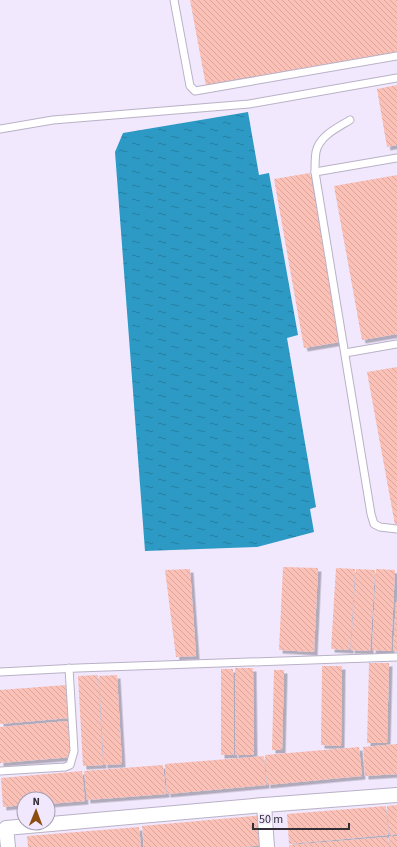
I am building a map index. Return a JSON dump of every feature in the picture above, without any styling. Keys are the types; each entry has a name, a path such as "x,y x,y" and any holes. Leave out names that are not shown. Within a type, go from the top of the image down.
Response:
{"street":[{"path":"8,847 6,828 264,805 397,795"},
{"path":"264,805 267,847"}],"lane":[{"path":"174,0 190,86 195,91 397,56"},
{"path":"0,129 52,120 248,104 397,78"},
{"path":"350,120 327,135 320,142 316,152 315,172 371,514 374,524 380,527 397,529"},
{"path":"315,172 397,158"},
{"path":"345,353 397,344"},
{"path":"0,672 69,668 397,657"},
{"path":"0,771 65,767 70,765 74,751 69,668"}],"water":[{"path":"248,112 259,175 269,173 298,335 287,338 316,507 310,509 314,532 257,547 145,551 115,152 123,133"}],"building":[{"path":"190,0 397,0 397,52 206,86"},
{"path":"397,85 397,145 387,147 377,89"},
{"path":"310,173 340,342 304,348 274,179"},
{"path":"397,175 397,334 362,340 334,186"},
{"path":"397,367 397,524 395,525 367,372"},
{"path":"283,567 318,568 314,652 279,650"},
{"path":"336,568 355,569 350,650 331,649"},
{"path":"190,569 196,656 176,657 165,570"},
{"path":"356,569 375,570 370,651 351,650"},
{"path":"376,569 395,570 391,651 372,650"},
{"path":"396,602 397,651 393,651"},
{"path":"369,663 389,663 387,743 367,743"},
{"path":"322,666 342,666 341,746 321,745"},
{"path":"235,668 253,668 254,755 235,755"},
{"path":"221,669 233,669 234,755 221,755"},
{"path":"274,670 284,670 282,750 272,750"},
{"path":"98,675 103,765 83,766 78,676"},
{"path":"117,675 122,764 104,765 99,676"},
{"path":"66,685 69,718 0,724 0,690"},
{"path":"68,721 72,757 0,763 0,727"},
{"path":"397,744 397,774 365,776 363,747"},
{"path":"359,747 362,776 267,785 265,755"},
{"path":"264,756 266,785 167,794 165,764"},
{"path":"163,765 166,794 87,800 84,771"},
{"path":"82,771 85,801 56,803 56,791 16,791 16,806 3,807 1,778"},
{"path":"397,805 397,834 389,835 387,806"},
{"path":"386,806 388,835 289,844 287,814"},
{"path":"263,815 265,845 241,847 144,847 142,826"},
{"path":"139,827 141,847 28,847 27,836"},
{"path":"389,836 397,836 397,847 390,847"},
{"path":"388,837 389,847 289,847 289,845"}]}
